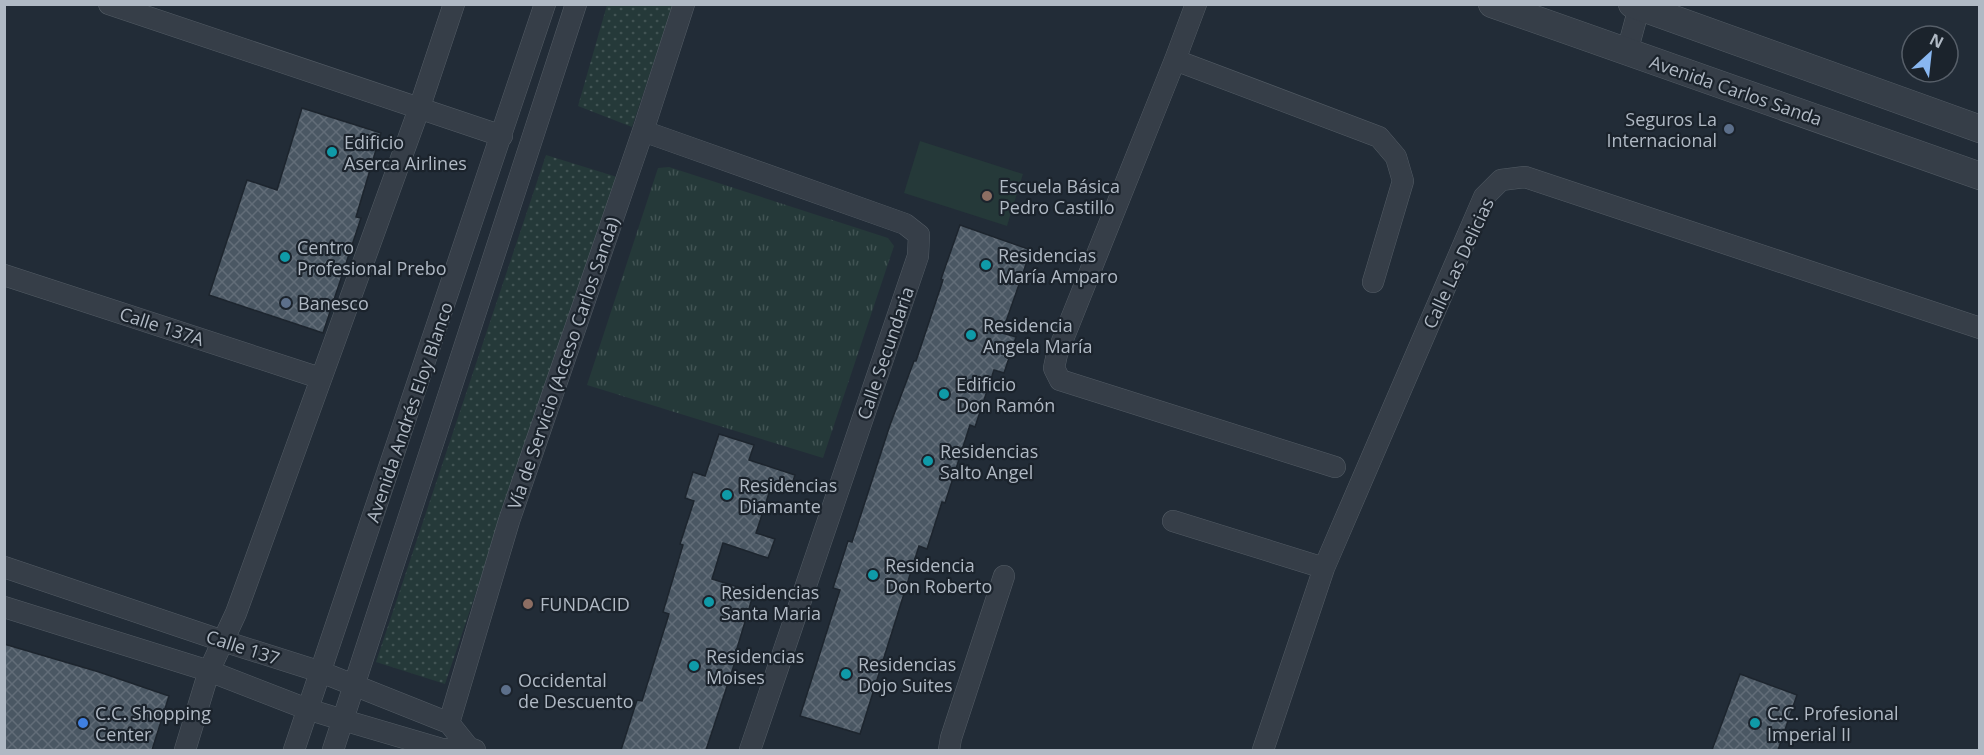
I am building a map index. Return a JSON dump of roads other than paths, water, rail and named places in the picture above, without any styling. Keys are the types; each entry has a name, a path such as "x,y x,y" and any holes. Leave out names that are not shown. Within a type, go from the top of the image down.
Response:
{"street":[{"path":"109,4 502,136"},
{"path":"185,750 208,671 236,613 419,109 454,4"},
{"name":"Avenida Andrés Eloy Blanco","path":"294,750 545,4"},
{"name":"Avenida Andrés Eloy Blanco","path":"333,750 576,4"},
{"name":"Vía de Servicio (Acceso Carlos Sanda)","path":"449,723 508,521 643,131 684,4"},
{"path":"1196,4 1056,354 1054,368 1060,380 1335,467"},
{"name":"Avenida Carlos Sanda","path":"1492,4 1980,176"},
{"path":"1627,52 1637,5 1980,129"},
{"path":"1175,60 1379,136 1396,157 1403,181 1373,282"},
{"name":"Calle Secundaria","path":"643,131 905,224 919,235 918,256 750,750"},
{"name":"Calle Las Delicias","path":"1263,750 1324,568 1485,197 1501,180 1525,177 1980,328"},
{"name":"Calle 137A","path":"4,275 320,378"},
{"path":"1173,521 1324,568"},
{"name":"Calle 137","path":"4,567 321,672 449,723 472,749"},
{"path":"949,750 1004,576"},
{"path":"4,607 208,671 343,720 442,750 472,749"}],"place":[{"name":"Seguros La Internacional","path":"1729,129"},
{"name":"Edificio Aserca Airlines","path":"332,152"},
{"name":"Escuela Básica Pedro Castillo","path":"987,196"},
{"name":"Centro Profesional Prebo","path":"285,257"},
{"name":"Residencias María Amparo","path":"986,265"},
{"name":"Banesco","path":"286,303"},
{"name":"Residencia Angela María","path":"971,335"},
{"name":"Edificio Don Ramón","path":"944,394"},
{"name":"Residencias Salto Angel","path":"928,461"},
{"name":"Residencias Diamante","path":"727,495"},
{"name":"Residencia Don Roberto","path":"873,575"},
{"name":"Residencias Santa Maria","path":"709,602"},
{"name":"FUNDACID","path":"528,604"},
{"name":"Residencias Moises","path":"694,666"},
{"name":"Residencias Dojo Suites","path":"846,674"},
{"name":"Occidental de Descuento","path":"506,690"},
{"name":"C.C. Shopping Center","path":"83,723"},
{"name":"C.C. Profesional Imperial II","path":"1755,723"}]}
